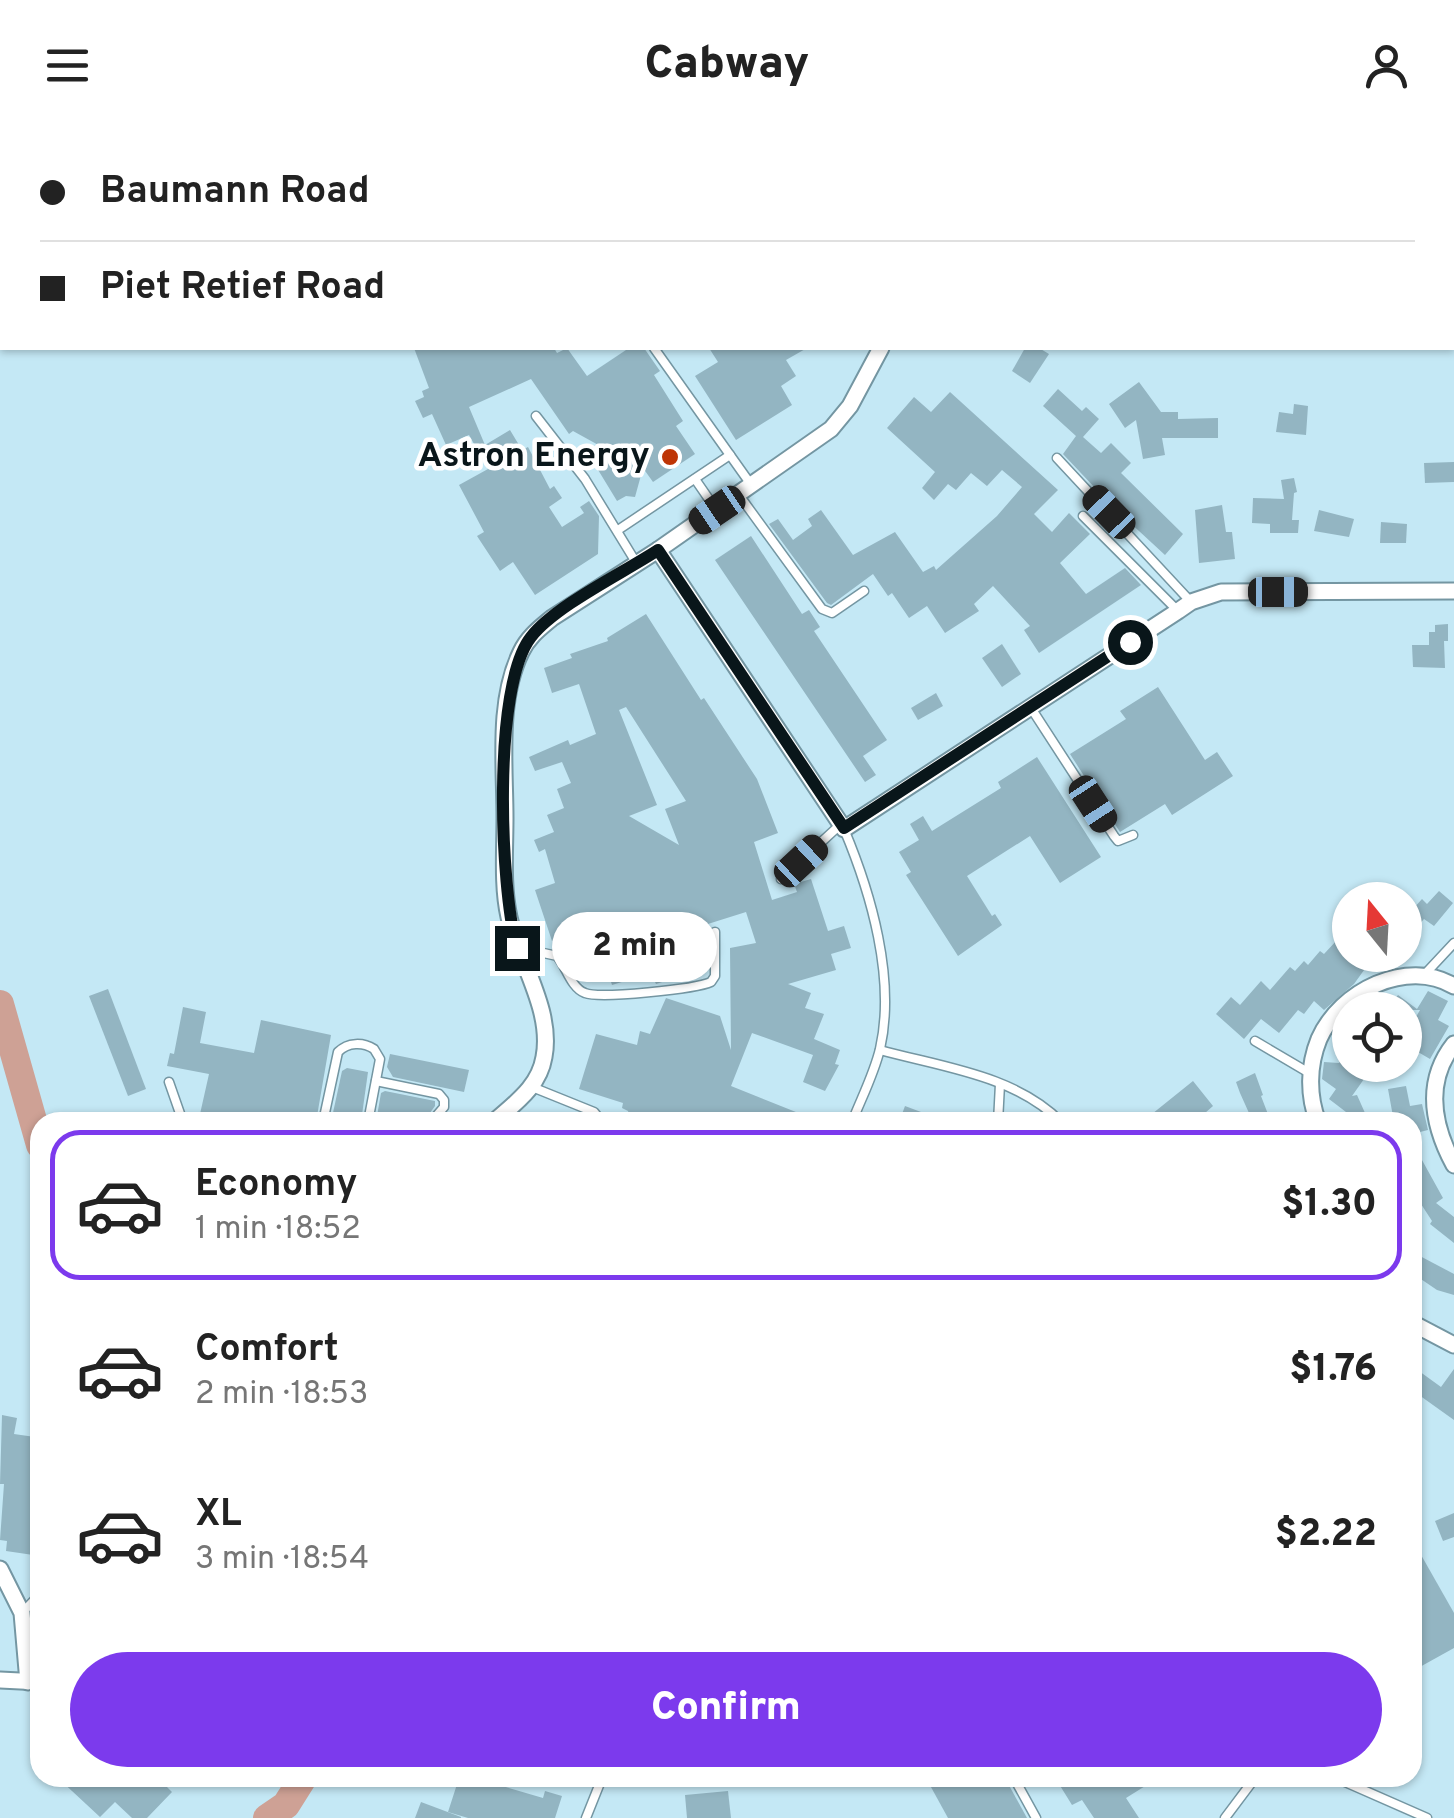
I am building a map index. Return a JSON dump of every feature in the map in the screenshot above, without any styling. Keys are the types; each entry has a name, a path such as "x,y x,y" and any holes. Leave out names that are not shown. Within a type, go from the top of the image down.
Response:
{"street":[{"path":"505,1112 532,1087 544,1061 546,1034 517,948 506,898 506,718 522,649 538,628 831,430 850,406 878,350"},
{"path":"658,550 843,826 1184,606 1221,592 1454,592"},
{"path":"1315,1112 1311,1074 1319,1039 1329,1021 1346,1004 1388,980 1425,974 1454,986"},
{"path":"1454,1044 1439,1068 1433,1104 1442,1142 1454,1165"},
{"path":"1422,1328 1454,1345"},
{"path":"0,1568 17,1597 30,1659"},
{"path":"0,1680 30,1682"}],"lane":[{"path":"655,350 730,455 746,491 822,610 832,613 864,590"},
{"path":"536,416 586,479 637,564"},
{"path":"618,530 730,455"},
{"path":"1056,458 1184,606"},
{"path":"696,478 717,510"},
{"path":"1083,516 1184,606"},
{"path":"1030,708 1118,841 1133,835"},
{"path":"781,880 843,826 866,888 878,938 884,1010 880,1050 856,1112"},
{"path":"517,948 556,956 575,985 587,994 632,993 711,982 715,976 715,932"},
{"path":"1425,974 1454,943"},
{"path":"1255,1041 1311,1074"},
{"path":"325,1112 334,1063 342,1048 360,1044 374,1049 380,1059 370,1112"},
{"path":"880,1050 1019,1090 1050,1112"},
{"path":"376,1081 439,1094 444,1100 440,1112"},
{"path":"169,1082 180,1112"},
{"path":"999,1112 1000,1084"},
{"path":"532,1087 594,1112"},
{"path":"22,1614 30,1605"},
{"path":"586,1818 599,1787"},
{"path":"1019,1787 1036,1818"},
{"path":"1226,1818 1249,1787"},
{"path":"1357,1787 1428,1818"}],"building":[{"path":"415,350 557,353 568,350 587,376 626,350 645,350 660,371 654,375 683,421 676,426 695,454 653,482 643,468 635,497 617,501 589,455 602,447 573,431 569,434 531,379 469,407 485,445 510,430 522,450 528,447 550,489 554,486 562,498 549,507 562,527 584,513 580,507 589,501 599,516 598,554 535,595 513,562 500,571 477,536 484,532 459,485 488,469 469,435 446,445 432,414 423,418 415,401 424,397 422,391 429,388"},
{"path":"710,350 804,350 786,360 796,376 781,386 792,405 736,440 695,376 718,362"},
{"path":"1024,350 1049,354 1030,383 1012,371"},
{"path":"1139,382 1161,412 1178,412 1178,419 1218,418 1218,438 1162,438 1165,455 1143,459 1136,420 1125,428 1109,404"},
{"path":"1058,389 1082,411 1086,407 1099,419 1083,437 1101,453 1111,443 1131,463 1121,473 1183,534 1165,555 1063,454 1076,436 1043,406"},
{"path":"950,392 1058,490 1034,514 1052,532 1069,513 1090,534 1060,563 1086,594 1125,568 1141,585 1039,653 1024,630 1030,626 993,586 974,604 979,611 945,633 927,606 909,618 873,574 831,605 769,524 778,519 793,540 812,526 808,519 821,510 853,555 895,532 923,572 934,566 936,570 997,516 1022,487 1002,470 987,486 971,473 956,490 948,484 934,500 922,488 935,472 887,428 914,397 931,412"},
{"path":"1294,404 1308,406 1306,435 1276,432 1279,412 1293,414"},
{"path":"1454,462 1454,482 1425,483 1424,463"},
{"path":"1294,478 1297,492 1292,520 1299,520 1298,533 1270,533 1270,524 1252,523 1253,498 1284,499 1281,480"},
{"path":"1222,505 1226,532 1232,532 1235,559 1199,563 1195,510"},
{"path":"1319,510 1354,519 1349,537 1314,531"},
{"path":"1381,522 1407,524 1406,543 1380,543"},
{"path":"751,536 802,614 809,610 820,627 814,631 887,740 863,756 876,775 865,782 715,560"},
{"path":"646,614 757,779 778,833 754,842 772,900 797,892 794,884 811,879 828,931 844,926 851,948 831,954 836,970 788,984 811,993 805,1008 824,1014 814,1039 840,1050 835,1064 839,1065 825,1091 803,1082 813,1055 752,1033 731,1086 796,1112 628,1112 622,1108 623,1103 579,1089 596,1034 637,1045 640,1031 650,1034 666,998 720,1016 731,1050 730,948 756,943 746,912 692,929 705,968 656,984 651,973 612,985 607,969 579,978 564,937 552,941 535,890 555,883 545,849 539,852 534,840 554,832 547,815 564,808 557,789 571,783 562,762 535,771 529,757 568,740 570,745 596,734 579,684 552,693 544,668 608,641 607,638","holes":["626,707 686,801 665,809 679,845 629,816 657,805 619,710"]},
{"path":"1448,624 1445,668 1413,667 1412,645 1429,645 1429,632 1435,632 1435,625"},
{"path":"1002,644 1021,674 1002,687 982,658"},
{"path":"1158,687 1205,760 1217,752 1233,776 1172,815 1165,804 1120,832 1070,754 1126,719 1120,711"},
{"path":"936,693 943,706 918,720 911,708"},
{"path":"1037,757 1101,857 1060,883 1030,836 967,876 1002,925 958,956 906,875 911,872 899,852 919,840 910,824 923,816 932,831 1001,788 998,782"},
{"path":"1439,891 1453,903 1434,926 1422,921 1422,899 1427,904"},
{"path":"1332,945 1332,972 1363,972 1345,992 1332,992 1332,1003 1324,1010 1314,1001 1304,1014 1298,1010 1279,1033 1261,1019 1244,1039 1216,1014 1231,997 1240,1005 1261,981 1270,990 1290,967 1295,971 1304,961 1308,965 1320,951 1324,954"},
{"path":"108,989 146,1089 128,1096 89,996"},
{"path":"1428,991 1448,1001 1438,1020 1449,1026 1430,1059 1422,1054 1422,1001"},
{"path":"183,1007 206,1012 200,1043 254,1053 261,1020 331,1035 318,1112 200,1112 209,1074 167,1066 170,1053 174,1054"},
{"path":"390,1054 469,1070 464,1092 393,1077 387,1067"},
{"path":"1324,1062 1332,1063 1332,1082 1362,1082 1352,1096 1357,1095 1365,1112 1346,1112 1329,1099 1336,1089 1322,1079"},
{"path":"347,1068 368,1072 362,1112 333,1112 342,1071"},
{"path":"1255,1073 1267,1112 1249,1112 1236,1082"},
{"path":"1193,1081 1213,1106 1206,1112 1154,1112"},
{"path":"1406,1086 1410,1106 1422,1104 1428,1130 1422,1132 1422,1112 1392,1112 1388,1089"},
{"path":"381,1093 435,1101 435,1106 431,1112 378,1112"},
{"path":"1422,1160 1443,1198 1436,1203 1454,1217 1454,1243 1430,1224 1432,1221 1422,1206"},
{"path":"1422,1257 1454,1274 1454,1295 1422,1280"},
{"path":"1454,1369 1454,1420 1422,1397 1422,1373 1441,1387"},
{"path":"2,1415 17,1418 14,1434 30,1436 30,1555 6,1551 7,1541 0,1540 4,1484 0,1484"},
{"path":"1454,1513 1454,1537 1443,1541 1435,1521"},
{"path":"1422,1557 1454,1613 1454,1648 1422,1666"},
{"path":"68,1787 167,1787 172,1792 147,1818 132,1818 115,1802 100,1817"},
{"path":"456,1787 506,1787 543,1798 545,1791 562,1796 555,1818 468,1818 448,1812"},
{"path":"931,1787 1010,1787 1027,1818 948,1818"},
{"path":"1061,1787 1144,1787 1126,1798 1139,1818 1094,1818 1082,1800 1072,1805"},
{"path":"728,1791 731,1818 687,1818 685,1795"},
{"path":"421,1802 461,1817 461,1818 415,1818"}],"waterway":[{"path":"0,1004 31,1112"},
{"path":"267,1818 286,1805 297,1787"}],"place":[{"name":"Astron Energy","path":"670,457"}],"route":[{"path":"517,948 506,898 504,771 506,718 516,665 522,649 538,628 658,550 844,828 1130,642"}]}
